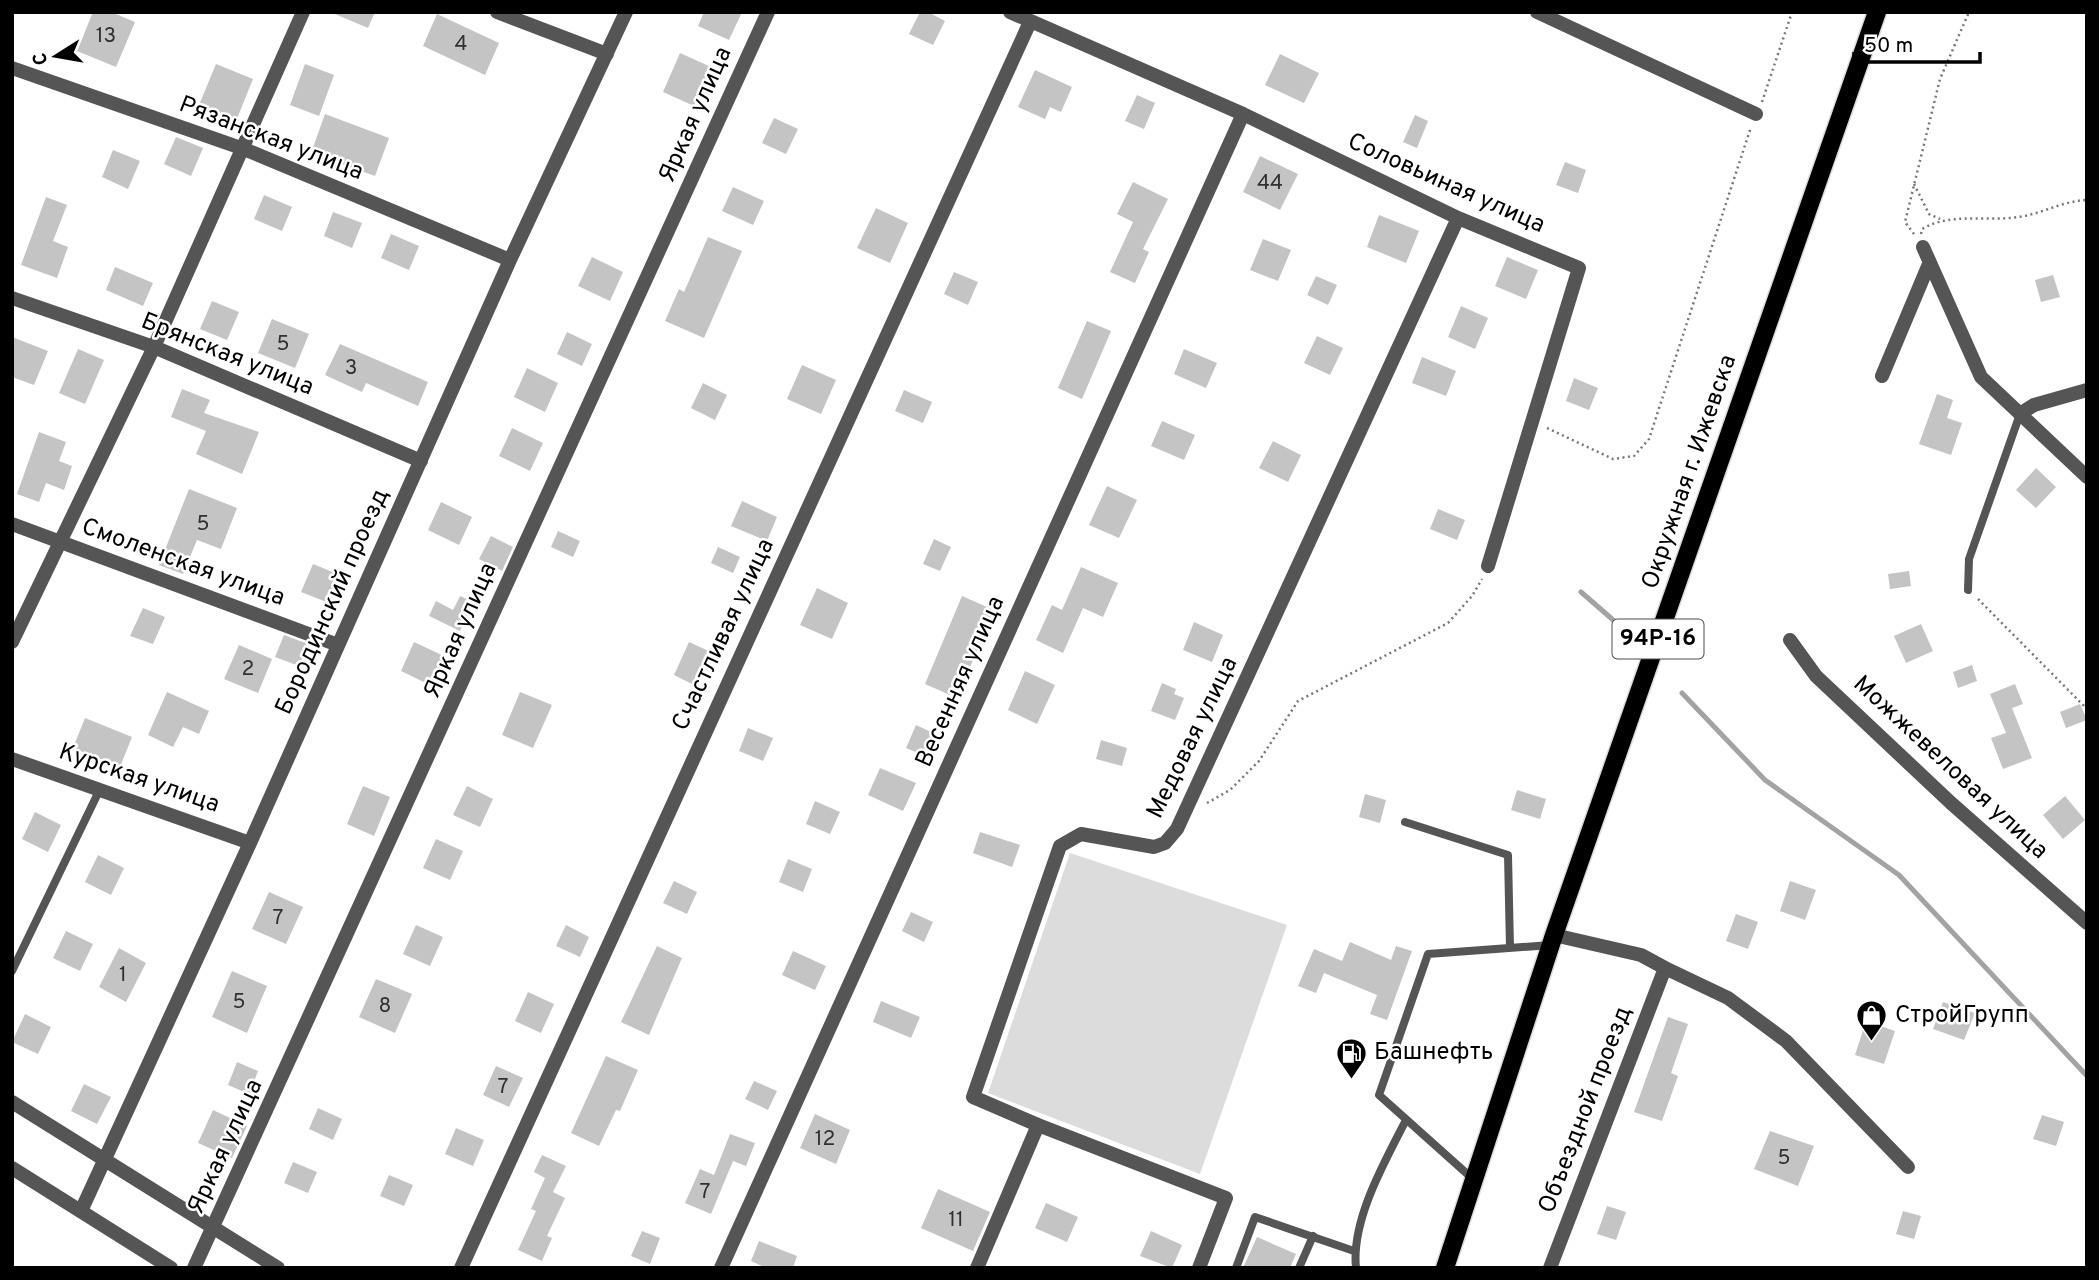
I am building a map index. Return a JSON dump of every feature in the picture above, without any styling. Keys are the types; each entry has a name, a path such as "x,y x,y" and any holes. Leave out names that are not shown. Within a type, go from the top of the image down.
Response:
{"main road":[{"name":"Окружная г. Ижевска","path":"1445,1268 1553,940 1877,12"}],"street":[{"path":"12,642 154,347 303,12"},
{"path":"496,12 607,54"},
{"name":"Бородинский проезд","path":"81,1212 250,843 510,260 626,12"},
{"name":"Яркая улица","path":"194,1268 768,12"},
{"name":"Соловьиная улица","path":"1010,12 1243,114 1458,218 1579,268 1488,566"},
{"path":"1537,12 1756,114"},
{"name":"Счастливая улица","path":"461,1268 1030,22"},
{"name":"Рязанская улица","path":"12,68 244,149 510,260"},
{"name":"Весенняя улица","path":"721,1268 1243,114"},
{"name":"Медовая улица","path":"1038,1125 973,1097 1060,846 1082,834 1154,847 1165,843 1186,814 1458,218"},
{"path":"1923,247 1981,377 2087,477"},
{"path":"1882,376 1929,264"},
{"name":"Брянская улица","path":"12,298 154,347 421,461"},
{"path":"2020,414 2034,405 2087,390"},
{"name":"Смоленская улица","path":"12,524 338,645"},
{"name":"Можжевеловая улица","path":"1790,640 1816,676 1951,803 2087,923"},
{"name":"Курская улица","path":"12,758 250,843"},
{"path":"1553,940 1641,955 1728,998 1786,1041 1908,1167"},
{"name":"Объездной проезд","path":"1550,1268 1665,968"},
{"path":"12,1102 278,1268"},
{"path":"977,1268 1038,1125 1226,1198 1199,1268"},
{"path":"12,1168 171,1268"}],"lane":[{"path":"1968,590 1969,559 2020,414"},
{"path":"12,971 100,789"},
{"path":"1405,822 1508,855 1510,948"},
{"path":"1475,1181 1379,1095 1428,954 1510,948 1553,940"},
{"path":"1356,1268 1354,1251 1377,1177 1406,1119"},
{"path":"1236,1268 1255,1217 1354,1251"},
{"path":"1299,1268 1312,1236"}],"path":[{"path":"1532,421 1613,459 1634,456 1649,439 1792,12"},
{"path":"1923,247 1905,222 1940,79 1969,12"},
{"path":"1914,184 1929,215 1942,220"},
{"path":"1923,247 1922,229 1942,220 2020,217 2071,201 2087,200"},
{"path":"1186,814 1230,790 1249,771 1298,701 1448,623 1472,596 1488,566"},
{"path":"1968,590 2087,709"}],"shaded area":[{"path":"1070,853 1287,925 1200,1174 988,1093"}],"building":[{"path":"93,12 111,12 135,22 116,67 77,51"},
{"path":"330,12 375,12 368,28"},
{"path":"704,12 742,12 729,40 698,26"},
{"path":"920,12 928,12 945,21 933,45 909,34"},
{"path":"437,14 499,43 485,75 423,46"},
{"path":"680,53 711,67 694,106 663,92"},
{"path":"1280,54 1319,73 1304,103 1265,85"},
{"path":"216,64 253,79 236,121 199,105"},
{"path":"305,64 334,75 319,116 290,105"},
{"path":"1035,70 1072,87 1061,112 1050,107 1045,119 1018,107"},
{"path":"1137,95 1155,103 1144,129 1125,121"},
{"path":"325,114 389,138 375,176 311,153"},
{"path":"1415,115 1428,121 1417,148 1403,142"},
{"path":"774,118 798,129 786,154 762,143"},
{"path":"176,137 203,148 191,176 164,164"},
{"path":"113,150 140,161 128,189 102,177"},
{"path":"1260,156 1298,174 1280,210 1243,192"},
{"path":"1565,162 1586,170 1578,193 1556,185"},
{"path":"1133,182 1168,199 1143,249 1149,252 1135,283 1110,272 1133,222 1117,214"},
{"path":"733,187 764,201 753,225 722,211"},
{"path":"264,195 292,207 282,231 254,219"},
{"path":"46,197 67,205 53,241 68,247 57,278 21,265"},
{"path":"876,208 908,223 890,263 857,248"},
{"path":"333,212 362,223 352,248 324,236"},
{"path":"1379,215 1419,231 1406,263 1367,247"},
{"path":"391,234 419,246 409,270 381,258"},
{"path":"708,237 742,251 704,338 665,321 679,289 684,292"},
{"path":"1263,239 1291,250 1278,281 1250,270"},
{"path":"592,257 623,272 610,301 578,286"},
{"path":"1507,257 1538,270 1526,299 1495,286"},
{"path":"115,267 153,283 143,306 106,290"},
{"path":"954,272 978,282 968,305 944,294"},
{"path":"2053,275 2060,297 2041,302 2035,280"},
{"path":"1316,276 1337,285 1328,305 1307,295"},
{"path":"212,301 239,312 227,340 200,329"},
{"path":"1461,306 1488,318 1475,349 1448,337"},
{"path":"272,319 309,334 295,368 258,353"},
{"path":"1087,321 1111,331 1082,399 1058,388"},
{"path":"567,332 592,344 582,366 557,354"},
{"path":"1317,336 1343,348 1330,375 1304,363"},
{"path":"12,337 48,351 34,385 12,377"},
{"path":"340,344 428,382 418,406 366,383 362,392 325,375"},
{"path":"78,349 104,360 85,404 59,393"},
{"path":"1184,349 1217,363 1206,388 1174,374"},
{"path":"1422,357 1456,371 1446,396 1412,383"},
{"path":"802,365 836,380 821,414 787,399"},
{"path":"527,368 558,383 545,412 514,397"},
{"path":"1574,378 1598,388 1589,410 1566,401"},
{"path":"703,383 727,395 715,420 691,408"},
{"path":"182,389 210,400 204,413 259,432 242,474 196,454 206,431 171,417"},
{"path":"904,390 932,402 923,423 895,411"},
{"path":"1937,394 1953,400 1947,418 1962,423 1951,455 1919,444"},
{"path":"1162,421 1195,435 1184,460 1151,446"},
{"path":"512,428 543,443 530,471 499,456"},
{"path":"39,432 66,442 59,461 72,466 64,490 46,483 39,502 17,494"},
{"path":"1273,441 1301,455 1288,482 1259,468"},
{"path":"2036,468 2056,487 2036,508 2016,490"},
{"path":"1107,486 1137,500 1119,538 1089,525"},
{"path":"189,489 237,508 221,549 197,540 183,574 159,565"},
{"path":"742,501 777,517 767,541 731,526"},
{"path":"441,502 472,517 459,545 428,530"},
{"path":"1438,509 1465,520 1457,540 1430,529"},
{"path":"558,531 580,541 573,557 551,547"},
{"path":"491,536 513,547 502,571 479,559"},
{"path":"934,539 951,547 940,571 923,564"},
{"path":"718,547 740,557 733,573 711,563"},
{"path":"313,564 340,575 329,603 301,592"},
{"path":"1081,567 1118,583 1103,617 1083,608 1063,653 1036,640 1052,605 1062,610"},
{"path":"1909,571 1911,586 1890,589 1888,574"},
{"path":"817,588 848,603 832,639 800,625"},
{"path":"460,596 474,602 460,631 429,616 436,601 453,610"},
{"path":"962,596 994,610 957,698 925,684"},
{"path":"143,608 165,617 153,644 130,636"},
{"path":"1194,622 1223,635 1212,662 1183,650"},
{"path":"1921,624 1933,651 1906,663 1894,636"},
{"path":"284,635 308,644 299,666 275,657"},
{"path":"414,642 446,657 432,686 401,671"},
{"path":"689,642 713,653 698,687 674,675"},
{"path":"239,645 272,659 258,693 224,679"},
{"path":"1972,665 1977,681 1958,688 1953,672"},
{"path":"1025,671 1055,685 1037,724 1008,710"},
{"path":"1162,683 1176,689 1174,694 1184,698 1175,720 1151,711"},
{"path":"2015,684 2023,704 2012,708 2032,758 2003,769 1991,738 2006,733 1990,694"},
{"path":"167,692 209,711 199,734 183,727 173,747 148,735"},
{"path":"520,692 552,705 533,748 502,735"},
{"path":"2080,704 2087,720 2066,728 2060,712"},
{"path":"85,718 132,737 120,767 73,748"},
{"path":"916,725 940,736 930,758 906,748"},
{"path":"748,728 773,738 763,761 739,751"},
{"path":"1101,740 1127,748 1122,766 1096,759"},
{"path":"880,768 916,783 903,811 868,795"},
{"path":"363,786 390,797 374,836 347,824"},
{"path":"467,786 493,799 480,827 453,815"},
{"path":"1517,790 1546,799 1540,819 1511,810"},
{"path":"1365,794 1386,800 1380,823 1359,817"},
{"path":"2065,796 2085,820 2063,839 2043,815"},
{"path":"815,801 840,812 830,834 806,824"},
{"path":"35,812 61,825 48,852 22,839"},
{"path":"980,832 1020,845 1012,867 973,853"},
{"path":"436,839 463,851 450,880 423,868"},
{"path":"98,855 124,868 111,895 85,882"},
{"path":"788,859 812,869 803,892 779,882"},
{"path":"674,881 697,892 687,914 663,903"},
{"path":"1790,881 1816,890 1805,920 1780,911"},
{"path":"269,892 303,907 286,944 252,929"},
{"path":"911,912 933,922 924,942 902,931"},
{"path":"1736,914 1758,922 1748,949 1726,941"},
{"path":"416,925 443,937 430,966 403,954"},
{"path":"566,925 589,937 580,957 556,946"},
{"path":"66,931 93,944 80,971 53,958"},
{"path":"1350,942 1391,960 1396,946 1412,951 1387,1020 1370,1014 1377,995 1324,973 1316,993 1298,986 1314,949 1342,961"},
{"path":"657,946 682,958 649,1035 621,1022"},
{"path":"119,948 146,963 126,1002 99,987"},
{"path":"793,951 826,966 815,990 782,975"},
{"path":"232,971 267,986 247,1033 212,1017"},
{"path":"376,979 412,994 395,1033 359,1017"},
{"path":"528,992 554,1004 541,1033 515,1021"},
{"path":"881,1001 920,1017 911,1038 873,1022"},
{"path":"1943,1002 1975,1013 1964,1040 1933,1029"},
{"path":"25,1014 51,1027 38,1054 12,1042"},
{"path":"1668,1017 1688,1024 1671,1073 1678,1076 1662,1121 1634,1112"},
{"path":"1866,1021 1895,1031 1884,1064 1855,1055"},
{"path":"606,1056 638,1070 620,1111 616,1110 599,1146 571,1133"},
{"path":"237,1062 258,1071 249,1094 228,1085"},
{"path":"496,1066 523,1078 509,1107 483,1095"},
{"path":"754,1081 777,1091 768,1110 745,1099"},
{"path":"84,1084 111,1097 97,1124 71,1111"},
{"path":"318,1108 342,1119 333,1140 309,1129"},
{"path":"213,1110 247,1126 232,1158 198,1143"},
{"path":"815,1114 850,1130 836,1164 800,1148"},
{"path":"2042,1115 2064,1122 2056,1146 2033,1139"},
{"path":"456,1128 484,1140 473,1166 445,1154"},
{"path":"1770,1131 1814,1146 1798,1186 1754,1169"},
{"path":"730,1134 755,1143 746,1166 733,1161 711,1214 685,1203 700,1169 714,1175"},
{"path":"542,1155 566,1166 553,1192 565,1198 547,1236 552,1238 542,1261 518,1250 536,1211 531,1209 545,1178 534,1172"},
{"path":"293,1162 317,1172 308,1193 284,1183"},
{"path":"389,1175 413,1185 404,1206 380,1196"},
{"path":"938,1189 990,1212 973,1251 921,1228"},
{"path":"1046,1203 1078,1217 1067,1242 1035,1228"},
{"path":"1607,1206 1626,1212 1616,1240 1597,1234"},
{"path":"1903,1211 1921,1216 1914,1239 1896,1234"},
{"path":"642,1231 660,1238 650,1264 631,1256"},
{"path":"1151,1231 1182,1245 1172,1268 1140,1256"},
{"path":"1257,1237 1296,1254 1290,1268 1243,1268"},
{"path":"759,1241 797,1256 793,1268 766,1268 751,1261"}],"waterway":[{"path":"1581,592 1635,639"},
{"path":"1682,693 1765,780 1899,875 2087,1076"}],"place":[{"name":"СтройГрупп","path":"1872,1043"},
{"name":"Башнефть","path":"1351,1080"}]}
